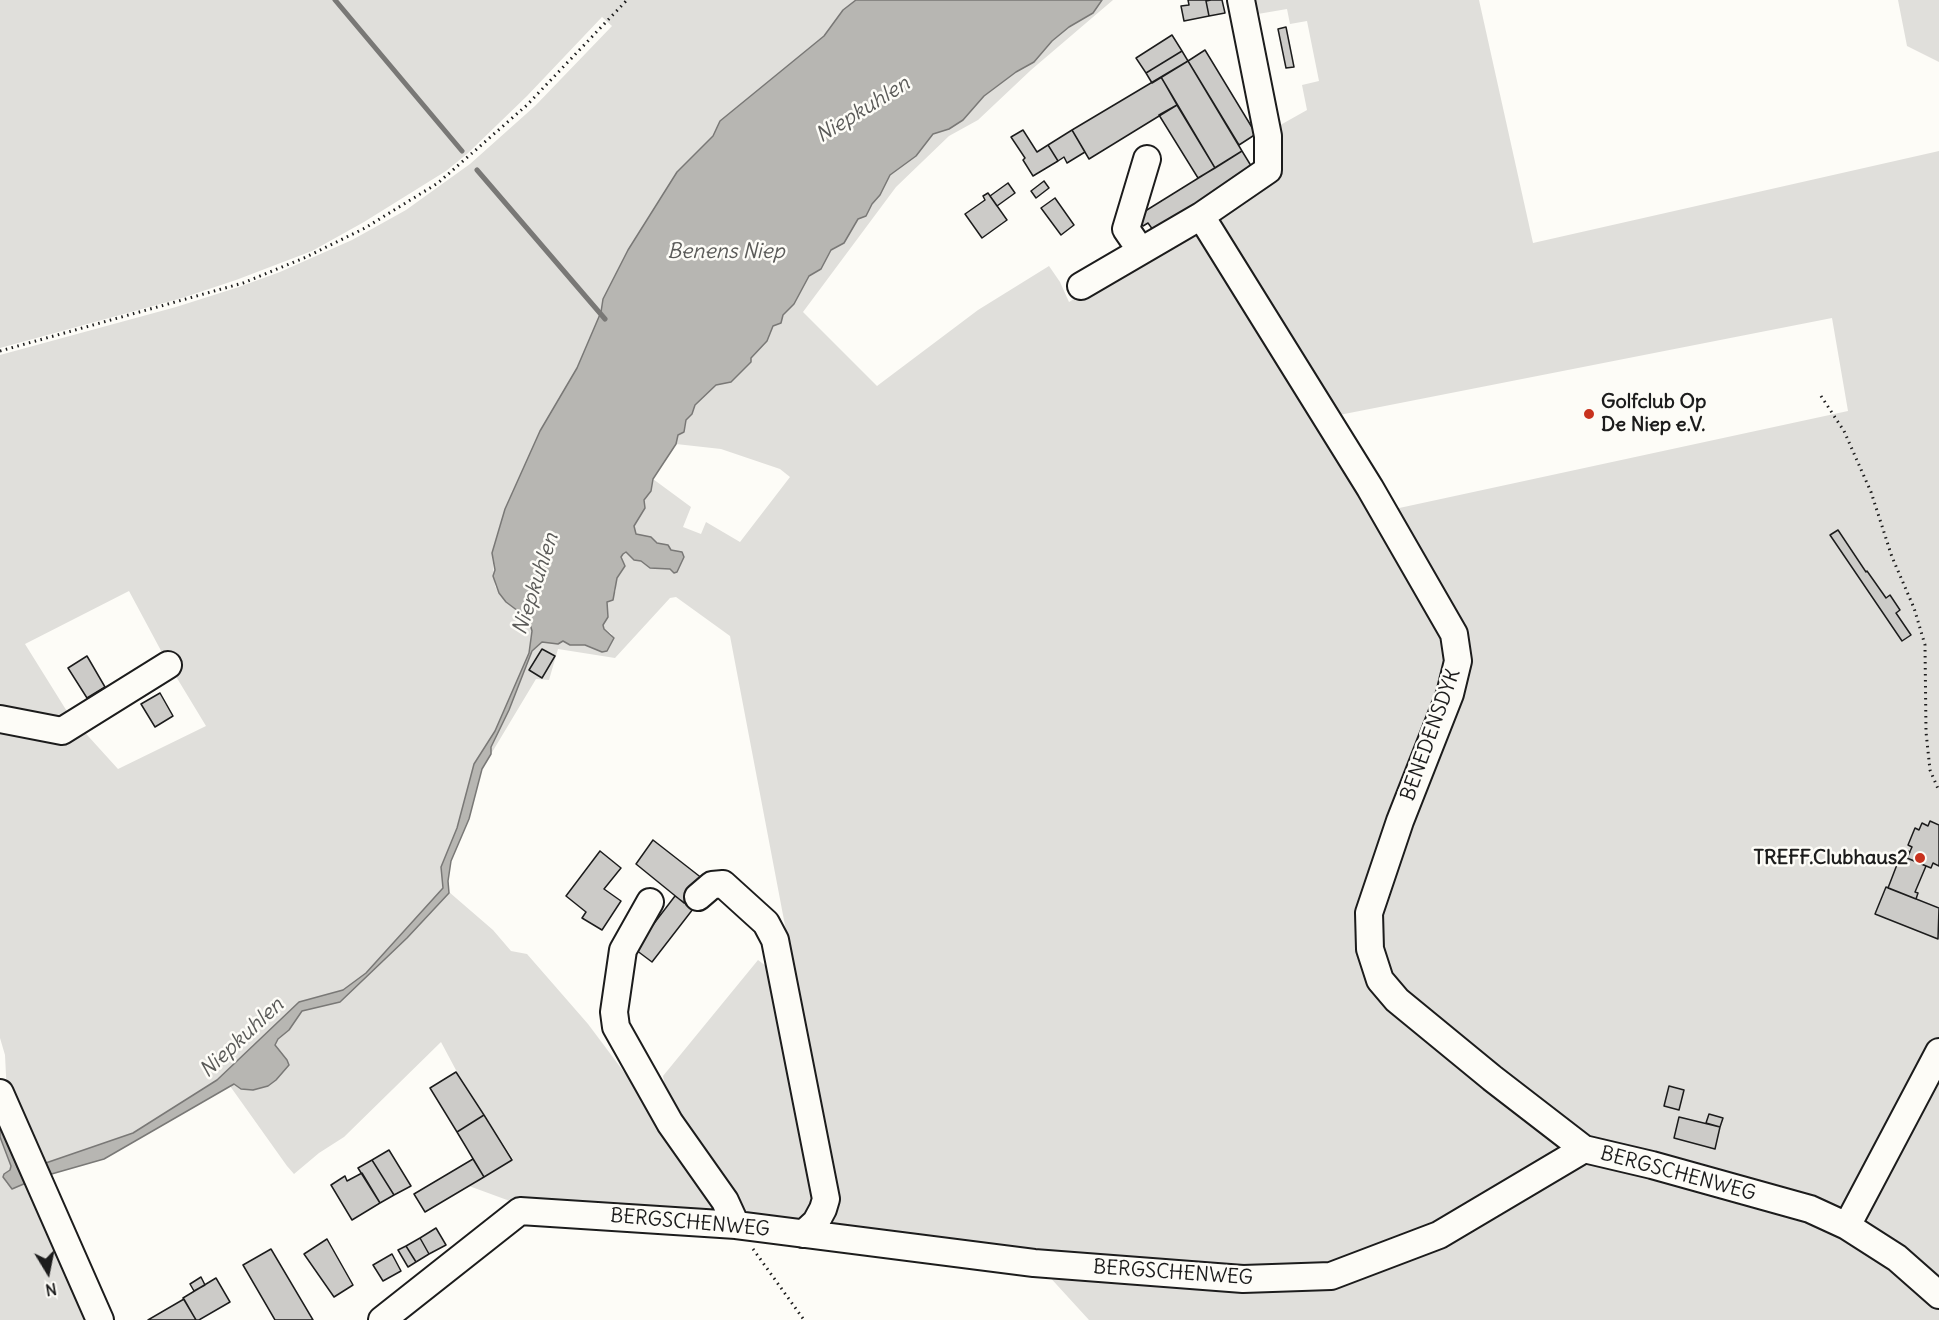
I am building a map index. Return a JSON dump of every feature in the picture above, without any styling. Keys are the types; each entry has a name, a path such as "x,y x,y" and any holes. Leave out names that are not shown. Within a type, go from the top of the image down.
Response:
{"street":[{"path":"1082,286 1201,216 1268,170 1269,136 1240,0"},
{"path":"1141,251 1126,229 1147,159"},
{"name":"BENEDENSDYK","path":"1201,216 1370,489 1454,634 1458,661 1450,693 1400,821 1369,913 1370,949 1380,980 1406,1007 1492,1078 1584,1149"},
{"path":"0,719 62,731 168,665"},
{"path":"698,897 712,885 723,885 766,923 775,940 826,1199 816,1222 803,1234"},
{"path":"650,902 623,950 614,1011 616,1027 670,1123 725,1201 736,1225"},
{"path":"1847,1226 1939,1052"},
{"path":"0,1093 100,1320"},
{"name":"BERGSCHENWEG","path":"382,1320 520,1210 736,1225 1045,1264 1243,1280 1331,1276 1439,1235 1584,1149 1652,1165 1810,1209 1847,1226 1897,1258 1939,1295"}],"path":[{"path":"0,351 243,283 304,258 365,228 438,183 527,105 627,0"},
{"path":"1821,396 1844,431 1871,492 1892,557 1914,608 1925,645 1926,732 1930,770 1939,791"},
{"path":"736,1225 804,1320"}],"shaded area":[{"path":"0,0 856,0 842,11 824,36 720,121 713,136 677,172 603,299 601,312 577,368 540,431 505,509 492,553 495,586 506,602 522,614 530,624 532,631 529,653 495,731 474,764 457,828 441,867 443,888 366,973 343,990 299,1002 217,1080 133,1133 37,1166 7,1095 5,1055 0,1038 0,725 79,726 118,769 206,726 166,660 129,591 25,644 73,721 0,714 0,355 176,307 239,287 280,272 352,240 406,210 470,164 535,106 612,26 602,17 527,96 446,171 312,251 182,298 0,348"},
{"path":"1102,0 1113,0 1031,70 978,120 949,136 896,187 803,312 877,386 978,310 1049,266 1060,282 1069,302 1158,247 1177,247 1216,223 1218,212 1264,180 1281,154 1275,128 1307,110 1302,85 1319,81 1307,21 1290,24 1287,9 1252,15 1249,0 1479,0 1533,243 1939,151 1939,1286 1903,1253 1588,1145 1434,1228 1332,1268 1244,1272 815,1229 827,1214 791,957 730,636 676,597 670,598 615,658 558,649 549,680 536,679 491,754 491,747 509,710 532,651 538,644 542,642 558,644 563,641 570,645 585,645 602,652 612,634 602,625 608,617 607,601 616,591 616,578 622,554 626,552 634,560 641,561 650,568 670,569 674,573 671,550 668,545 657,543 651,537 636,534 634,526 645,508 644,500 651,491 653,479 691,507 683,527 701,534 706,522 740,542 790,477 780,469 721,449 676,444 678,435 684,432 686,420 692,414 695,405 716,385 731,382 751,362 750,358 767,341 773,326 794,304 809,276 821,269 831,250 844,243 858,219 866,216 880,195 889,175 916,156 933,134 949,129 963,120 984,96 1016,72 1034,62 1052,41 1069,27 1093,13","holes":["1832,318 1848,411 1390,510 1329,417"]},
{"path":"1898,0 1939,0 1939,62 1907,46"},
{"path":"449,892 493,930 511,951 527,954 588,1024 672,1136 722,1217 518,1204 469,1186 513,1159 457,1072 441,1042 344,1137 319,1153 294,1174 287,1166 230,1086 287,1060 275,1045 302,1011 340,1002 407,938"},
{"path":"758,960 778,975 820,1193 801,1227 738,1218 671,1117 663,1076"},
{"path":"0,1137 11,1166 3,1177 7,1184 33,1180 94,1320 0,1320"},
{"path":"1597,1163 1844,1231 1939,1305 1939,1320 1089,1320 1046,1273 1333,1283 1560,1170"}],"water":[{"name":"Benens Niep","path":"856,0 1102,0 1093,13 1069,27 1052,41 1034,62 1016,72 984,96 963,120 949,129 933,134 916,156 890,175 866,216 858,219 844,243 831,250 821,269 809,276 794,304 783,315 781,323 773,326 767,341 751,358 751,362 731,382 716,385 695,405 692,414 686,420 684,432 678,435 676,444 653,479 651,491 644,500 645,508 634,526 636,534 651,537 657,543 668,545 671,550 682,552 684,557 677,572 674,573 670,569 650,568 641,561 634,560 626,552 621,557 625,566 617,578 613,600 607,602 608,617 603,625 604,629 614,638 607,651 602,652 585,645 570,645 563,641 558,644 542,642 532,651 509,710 491,747 491,754 482,769 469,819 451,861 449,893 407,938 340,1002 302,1011 275,1045 289,1065 268,1086 253,1090 241,1089 234,1084 104,1159 48,1175 37,1166 133,1133 217,1080 299,1002 343,990 366,973 443,888 441,867 457,828 474,764 495,731 529,653 532,631 530,624 499,593 493,576 495,570 492,553 505,509 540,431 577,368 601,312 603,299 628,250 677,172 713,136 720,121 824,36 843,10"},
{"path":"0,1124 18,1169 33,1180 12,1189 3,1177 11,1166 0,1137"}],"building":[{"path":"1188,0 1211,0 1206,1 1209,16 1184,21 1181,6 1189,5"},
{"path":"1222,0 1225,13 1209,16 1206,1"},
{"path":"1286,27 1294,67 1286,68 1278,29"},
{"path":"1172,35 1182,51 1146,73 1136,58"},
{"path":"1205,50 1256,134 1239,145 1188,61"},
{"path":"1182,51 1188,61 1152,83 1146,73"},
{"path":"1188,61 1242,151 1215,168 1161,77"},
{"path":"1161,77 1177,105 1089,159 1072,130"},
{"path":"1177,105 1215,168 1198,178 1159,115"},
{"path":"1023,130 1037,152 1048,145 1058,161 1033,176 1023,160 1025,158 1011,137"},
{"path":"1072,130 1085,152 1067,163 1064,157 1058,161 1048,145"},
{"path":"1242,151 1253,169 1153,230 1148,223 1143,226 1139,219 1144,216 1142,213"},
{"path":"1044,181 1049,188 1036,198 1031,191"},
{"path":"1008,183 1015,193 997,206 990,196"},
{"path":"988,193 1007,220 982,238 965,214 985,200 983,196"},
{"path":"1055,198 1074,225 1061,235 1041,208"},
{"path":"1838,530 1886,598 1890,595 1900,610 1896,613 1911,635 1902,641 1830,535"},
{"path":"542,649 555,656 542,678 529,670"},
{"path":"87,656 105,687 87,698 68,668"},
{"path":"160,693 173,716 155,727 141,704"},
{"path":"1930,821 1939,825 1939,866 1933,863 1931,868 1907,858 1912,847 1908,845 1915,828 1919,830 1922,823 1928,826"},
{"path":"653,840 703,879 684,903 636,864"},
{"path":"1903,849 1910,852 1907,858 1926,866 1915,892 1918,893 1916,899 1888,888"},
{"path":"600,851 621,868 604,889 621,901 602,930 582,918 586,912 566,896"},
{"path":"1886,887 1939,908 1938,939 1875,914"},
{"path":"675,896 693,909 652,962 636,950 636,947"},
{"path":"456,1072 484,1115 457,1132 430,1088"},
{"path":"1669,1086 1684,1090 1679,1110 1664,1106"},
{"path":"1709,1114 1723,1118 1720,1127 1706,1123"},
{"path":"484,1115 512,1160 484,1177 457,1132"},
{"path":"1679,1117 1720,1127 1715,1149 1674,1138"},
{"path":"389,1150 411,1186 394,1195 372,1160"},
{"path":"473,1159 484,1177 425,1212 414,1194"},
{"path":"372,1160 394,1195 380,1203 358,1168"},
{"path":"362,1173 380,1203 352,1220 331,1185 345,1176 347,1181"},
{"path":"436,1228 446,1245 429,1254 420,1238"},
{"path":"420,1238 429,1254 416,1262 406,1246"},
{"path":"327,1239 353,1285 334,1297 304,1254"},
{"path":"406,1246 416,1262 408,1267 398,1250"},
{"path":"271,1249 313,1320 275,1320 243,1265"},
{"path":"392,1254 401,1271 383,1281 373,1265"},
{"path":"201,1277 205,1285 194,1291 190,1284"},
{"path":"216,1278 230,1302 196,1320 183,1298"},
{"path":"184,1299 196,1320 148,1320"}],"waterway":[{"path":"335,0 462,151"},
{"path":"477,170 605,319"}],"place":[{"name":"Golfclub Op De Niep e.V.","path":"1589,414"},
{"name":"TREFF.Clubhaus2","path":"1920,858"}],"water label":[{"name":"Niepkuhlen","path":"863,110"},
{"name":"Niepkuhlen","path":"536,584"},
{"name":"Niepkuhlen","path":"242,1038"}]}
